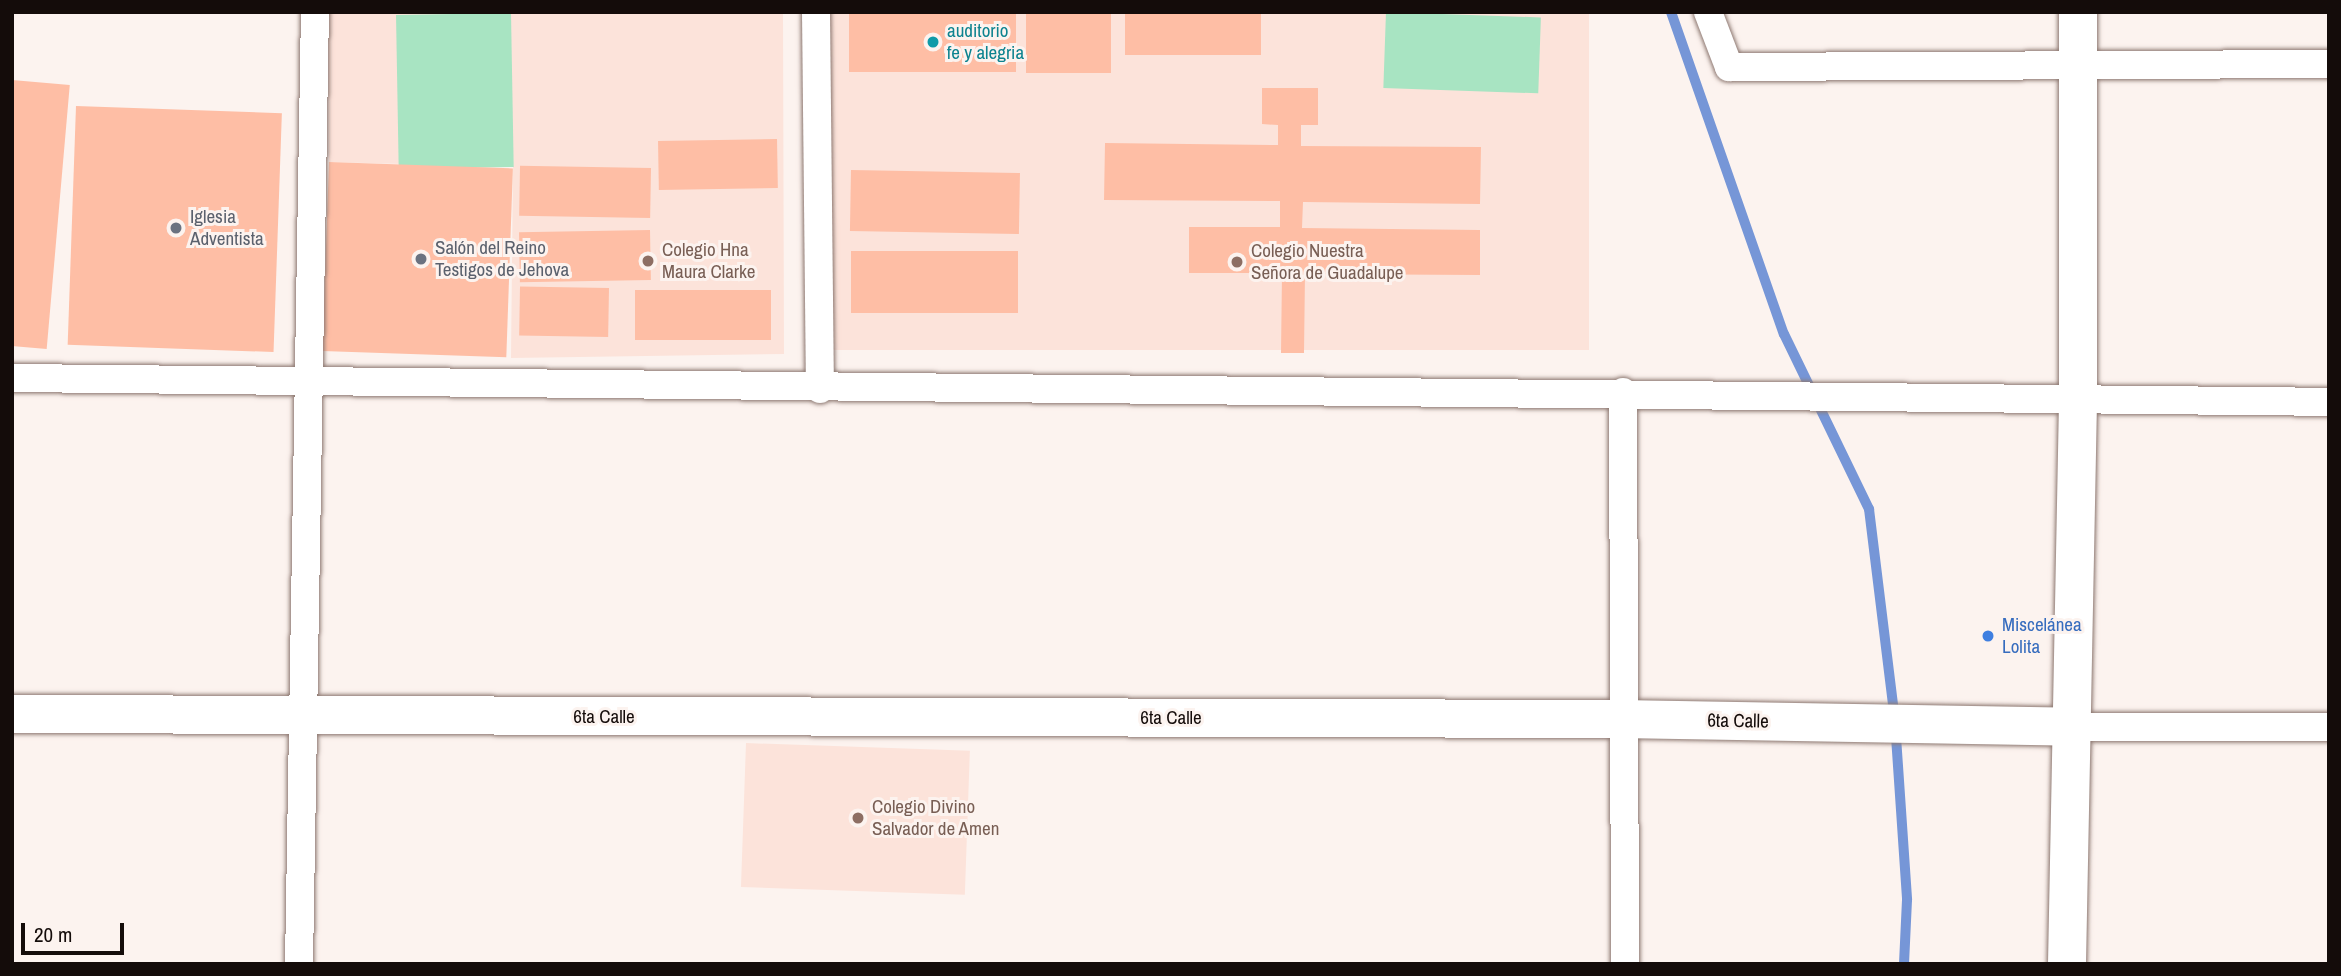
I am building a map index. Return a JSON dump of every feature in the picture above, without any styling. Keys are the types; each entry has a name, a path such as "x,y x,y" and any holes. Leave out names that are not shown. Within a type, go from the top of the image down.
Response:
{"street":[{"path":"299,964 315,12"},
{"path":"816,12 820,390"},
{"path":"1709,12 1729,67 2329,64"},
{"path":"2067,964 2078,399 2078,12"},
{"path":"12,378 307,379 820,390 1623,391 2329,402"},
{"path":"1623,391 1625,964"},
{"name":"6ta Calle","path":"12,714 1624,719 2070,727 2329,727"}],"shaded area":[{"name":"Colegio Hna Maura Clarke","path":"328,12 783,12 784,354 511,358 513,167 329,162"},
{"name":"Colegio Nuestra Señora de Guadalupe","path":"829,12 1589,12 1589,350 829,350"},
{"name":"Colegio Divino Salvador de Amen","path":"746,743 970,751 965,895 741,887"}],"green space":[{"path":"1386,12 1541,17 1538,93 1383,88"},
{"path":"511,13 514,167 399,169 396,15"}],"building":[{"name":"auditorio fe y alegria","path":"849,12 1016,12 1016,72 849,72"},
{"path":"1026,12 1111,12 1111,73 1026,73"},
{"path":"1125,12 1261,12 1261,55 1125,55"},
{"path":"12,80 70,85 47,349 12,346"},
{"path":"1262,88 1318,88 1318,125 1301,125 1301,146 1481,147 1480,204 1303,202 1302,228 1480,230 1480,275 1305,274 1304,353 1281,353 1282,273 1189,273 1189,227 1280,227 1280,201 1104,200 1105,143 1278,145 1278,125 1262,124"},
{"name":"Iglesia Adventista","path":"76,106 282,113 274,352 68,345"},
{"path":"777,139 778,188 659,190 658,141"},
{"name":"Salón del Reino Testigos de Jehova","path":"329,162 513,168 506,357 322,351"},
{"path":"520,166 651,168 650,218 519,216"},
{"path":"851,170 1020,173 1019,234 850,231"},
{"path":"650,230 651,280 520,282 519,232"},
{"path":"851,251 1018,251 1018,313 851,313"},
{"path":"520,286 609,288 608,337 519,335"},
{"path":"635,290 771,290 771,340 635,340"}],"waterway":[{"path":"1671,12 1784,334 1869,509 1895,722 1907,900 1904,964"}],"place":[{"name":"auditorio fe y alegria","path":"933,42"},
{"name":"Iglesia Adventista","path":"176,228"},
{"name":"Salón del Reino Testigos de Jehova","path":"421,259"},
{"name":"Colegio Hna Maura Clarke","path":"648,261"},
{"name":"Colegio Nuestra Señora de Guadalupe","path":"1237,262"},
{"name":"Miscelánea Lolita","path":"1988,636"},
{"name":"Colegio Divino Salvador de Amen","path":"858,818"}]}
